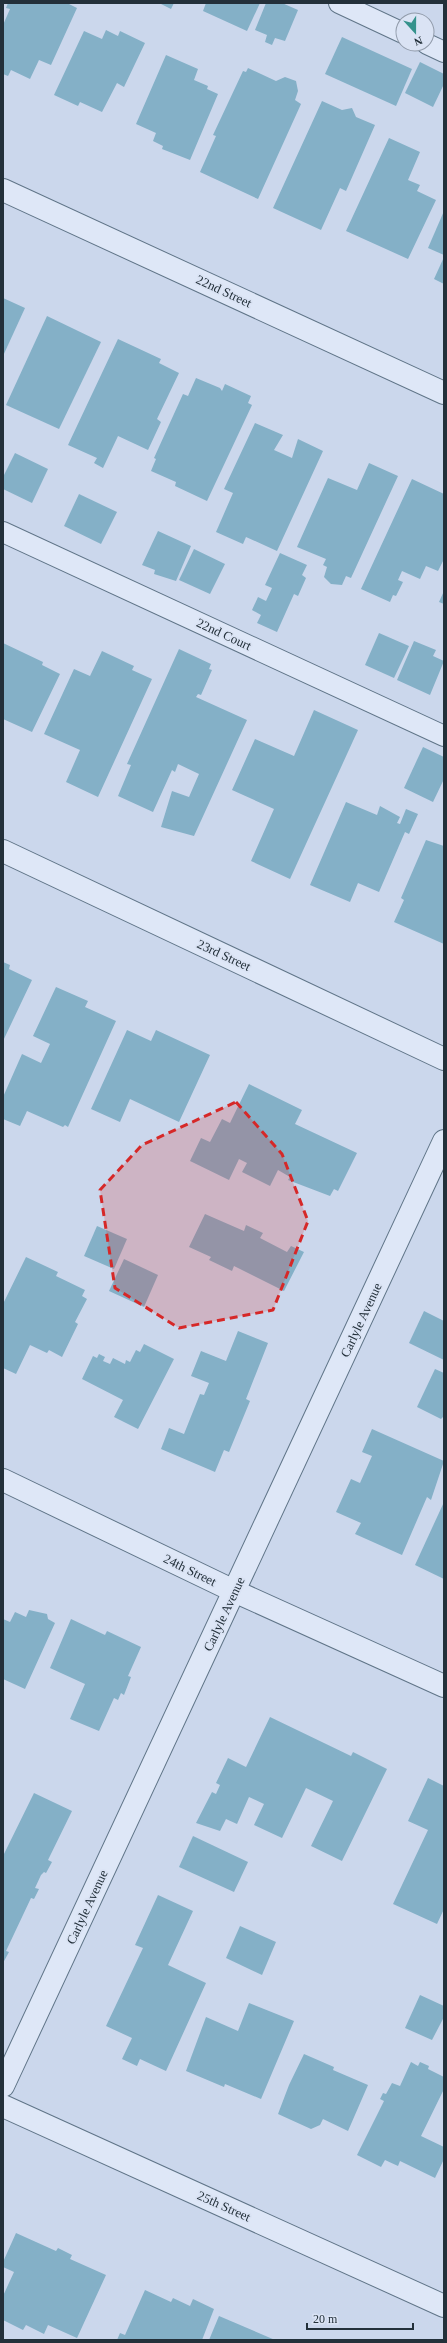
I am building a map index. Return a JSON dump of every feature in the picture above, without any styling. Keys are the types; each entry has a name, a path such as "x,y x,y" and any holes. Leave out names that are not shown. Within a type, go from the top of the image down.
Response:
{"street":[{"name":"22nd Street","path":"3,190 444,393"},
{"name":"23rd Street","path":"3,852 444,1059"},
{"name":"Carlyle Avenue","path":"3,2086 444,1141"},
{"name":"24th Street","path":"3,1480 234,1591 444,1686"},
{"name":"25th Street","path":"3,2106 444,2306"}],"lane":[{"path":"339,3 395,29"},
{"name":"22nd Court","path":"3,532 444,736"}],"highlighted area":[{"path":"236,1102 282,1154 308,1221 273,1310 179,1328 115,1288 100,1190 142,1145"}],"building":[{"path":"8,3 67,3 77,8 51,65 39,60 30,79 11,70 8,76 3,74 3,25 10,9 6,8"},
{"path":"159,3 174,3 171,9"},
{"path":"206,3 260,3 247,31 203,11"},
{"path":"266,3 282,3 298,10 285,41 275,38 272,45 265,42 267,35 255,30"},
{"path":"106,30 118,36 120,31 145,43 124,87 117,83 102,112 80,102 78,106 54,95 84,31 102,39"},
{"path":"342,37 412,69 396,106 325,74"},
{"path":"166,55 198,69 194,80 208,86 207,89 218,94 190,160 162,149 163,146 153,141 156,133 136,124"},
{"path":"420,62 444,74 444,84 433,107 405,93"},
{"path":"248,68 276,81 285,77 296,81 298,91 295,100 301,104 258,199 200,172 216,136 213,135 243,71 246,72"},
{"path":"322,101 342,110 352,108 356,117 375,125 346,191 340,188 321,230 273,208"},
{"path":"389,138 420,152 408,180 420,185 417,191 436,200 408,259 346,231"},
{"path":"444,211 444,255 428,248"},
{"path":"444,257 444,284 434,279"},
{"path":"3,298 25,308 3,356"},
{"path":"47,316 101,342 59,429 6,405"},
{"path":"118,339 161,359 159,363 179,373 157,419 161,422 148,450 118,436 103,468 94,463 97,458 68,445"},
{"path":"196,378 220,388 222,391 225,384 251,396 248,403 252,405 207,501 175,486 176,482 151,471 156,459 154,458 183,394 188,396"},
{"path":"255,423 283,435 274,450 292,458 298,439 323,451 277,551 246,537 243,544 216,532 233,493 224,489"},
{"path":"15,453 48,469 32,503 3,489 3,477"},
{"path":"369,463 398,476 351,578 346,576 342,585 331,584 324,577 327,567 323,565 326,559 297,547 328,478 357,490"},
{"path":"412,479 444,494 444,559 438,571 426,566 420,579 402,571 398,580 403,582 396,596 393,595 390,602 361,589"},
{"path":"79,494 117,512 101,544 64,526"},
{"path":"158,531 191,546 176,581 154,574 155,570 142,565"},
{"path":"194,549 225,564 210,594 179,580"},
{"path":"280,553 307,565 302,575 306,578 298,596 294,594 277,632 257,623 261,615 252,610 258,597 266,601 272,588 265,585"},
{"path":"444,591 444,604 439,602"},
{"path":"379,633 409,646 394,678 365,665"},
{"path":"414,641 436,650 433,656 444,661 430,695 397,680"},
{"path":"3,643 43,662 42,665 60,674 32,732 3,719"},
{"path":"179,649 211,664 209,669 212,670 201,695 198,694 196,697 247,720 194,836 161,827 172,791 189,797 199,774 178,764 175,772 172,770 153,812 118,796 131,765 127,764"},
{"path":"102,651 134,666 132,670 152,679 98,797 66,782 80,750 44,734 74,669 90,676"},
{"path":"314,710 358,730 290,879 251,861 274,809 232,790 255,739 294,756"},
{"path":"423,747 444,757 444,779 433,802 404,788"},
{"path":"346,802 377,815 380,806 400,817 397,823 400,824 406,809 418,814 409,834 405,832 379,892 358,883 350,902 310,885"},
{"path":"426,840 444,846 444,944 394,922 404,900 401,898"},
{"path":"3,962 10,965 9,969 32,980 3,1041"},
{"path":"56,987 88,1001 85,1007 116,1021 68,1127 65,1125 63,1127 27,1111 20,1126 3,1119 3,1097 22,1054 41,1063 50,1044 33,1036"},
{"path":"127,1030 151,1041 156,1030 210,1055 179,1122 130,1099 120,1122 91,1109"},
{"path":"249,1084 302,1110 295,1124 357,1153 338,1191 334,1189 330,1196 288,1180 290,1177 278,1170 270,1186 242,1172 247,1163 239,1159 229,1180 190,1161 201,1138 210,1142 222,1119 230,1123"},
{"path":"205,1214 244,1231 246,1225 263,1233 260,1238 287,1252 291,1246 304,1252 284,1291 234,1266 232,1271 209,1260 211,1257 189,1247"},
{"path":"97,1226 127,1239 114,1269 84,1256"},
{"path":"26,1257 58,1272 56,1276 85,1290 82,1296 87,1299 75,1322 78,1324 62,1357 49,1350 47,1353 30,1345 16,1374 3,1368 3,1304"},
{"path":"124,1259 158,1275 144,1307 109,1291"},
{"path":"424,1311 444,1321 444,1360 409,1343"},
{"path":"238,1331 268,1343 246,1399 250,1401 229,1452 224,1450 215,1472 161,1449 169,1428 184,1434 200,1394 204,1395 209,1383 191,1376 201,1351 226,1361"},
{"path":"144,1344 174,1359 138,1429 114,1417 123,1400 82,1379 93,1356 97,1358 99,1354 105,1357 103,1361 110,1364 113,1358 125,1364 126,1360 130,1362 136,1350 140,1352"},
{"path":"435,1369 444,1373 444,1416 441,1419 417,1407"},
{"path":"372,1429 444,1461 431,1500 427,1497 402,1555 355,1534 361,1523 336,1512 351,1479 360,1483 372,1456 362,1452"},
{"path":"444,1502 444,1579 415,1565"},
{"path":"29,1610 47,1614 48,1619 55,1623 25,1689 3,1679 3,1619 10,1622 15,1612 26,1617"},
{"path":"71,1619 105,1635 107,1631 141,1647 128,1676 131,1677 124,1695 121,1693 118,1700 114,1698 99,1731 70,1719 85,1684 50,1668"},
{"path":"270,1717 351,1756 353,1752 387,1769 342,1861 311,1846 333,1801 306,1788 282,1838 254,1825 264,1804 249,1797 237,1824 226,1819 220,1831 196,1823 212,1792 216,1794 220,1785 216,1783 228,1758 246,1767"},
{"path":"428,1778 444,1786 444,1909 437,1924 393,1904 428,1830 408,1821"},
{"path":"34,1793 72,1811 48,1860 52,1862 46,1873 44,1872 41,1875 35,1888 39,1889 34,1899 31,1898 6,1951 9,1952 3,1963 3,1856"},
{"path":"193,1836 248,1862 234,1892 179,1867"},
{"path":"158,1895 193,1911 168,1965 206,1983 166,2071 140,2059 137,2066 122,2059 132,2038 106,2026 143,1948 135,1945"},
{"path":"240,1926 276,1942 262,1975 226,1958"},
{"path":"420,1995 444,2006 444,2017 432,2040 405,2028"},
{"path":"249,2003 294,2021 261,2099 225,2084 224,2087 186,2071 206,2017 238,2031"},
{"path":"304,2054 334,2067 333,2070 368,2085 348,2131 323,2119 320,2125 311,2129 278,2114 289,2085"},
{"path":"411,2062 418,2066 420,2062 429,2066 428,2069 444,2077 444,2089 421,2136 444,2147 444,2159 435,2178 400,2161 398,2166 385,2160 381,2167 357,2155 384,2101 380,2099 383,2093 386,2094 392,2083 400,2086"},
{"path":"16,2233 56,2251 58,2248 72,2255 70,2259 106,2275 77,2338 48,2325 44,2334 26,2325 23,2330 3,2320 3,2296 14,2272 3,2267 3,2262"},
{"path":"145,2290 171,2302 173,2298 190,2306 193,2299 214,2309 202,2340 117,2340 120,2333 125,2335"},
{"path":"219,2316 275,2340 209,2340"}]}
